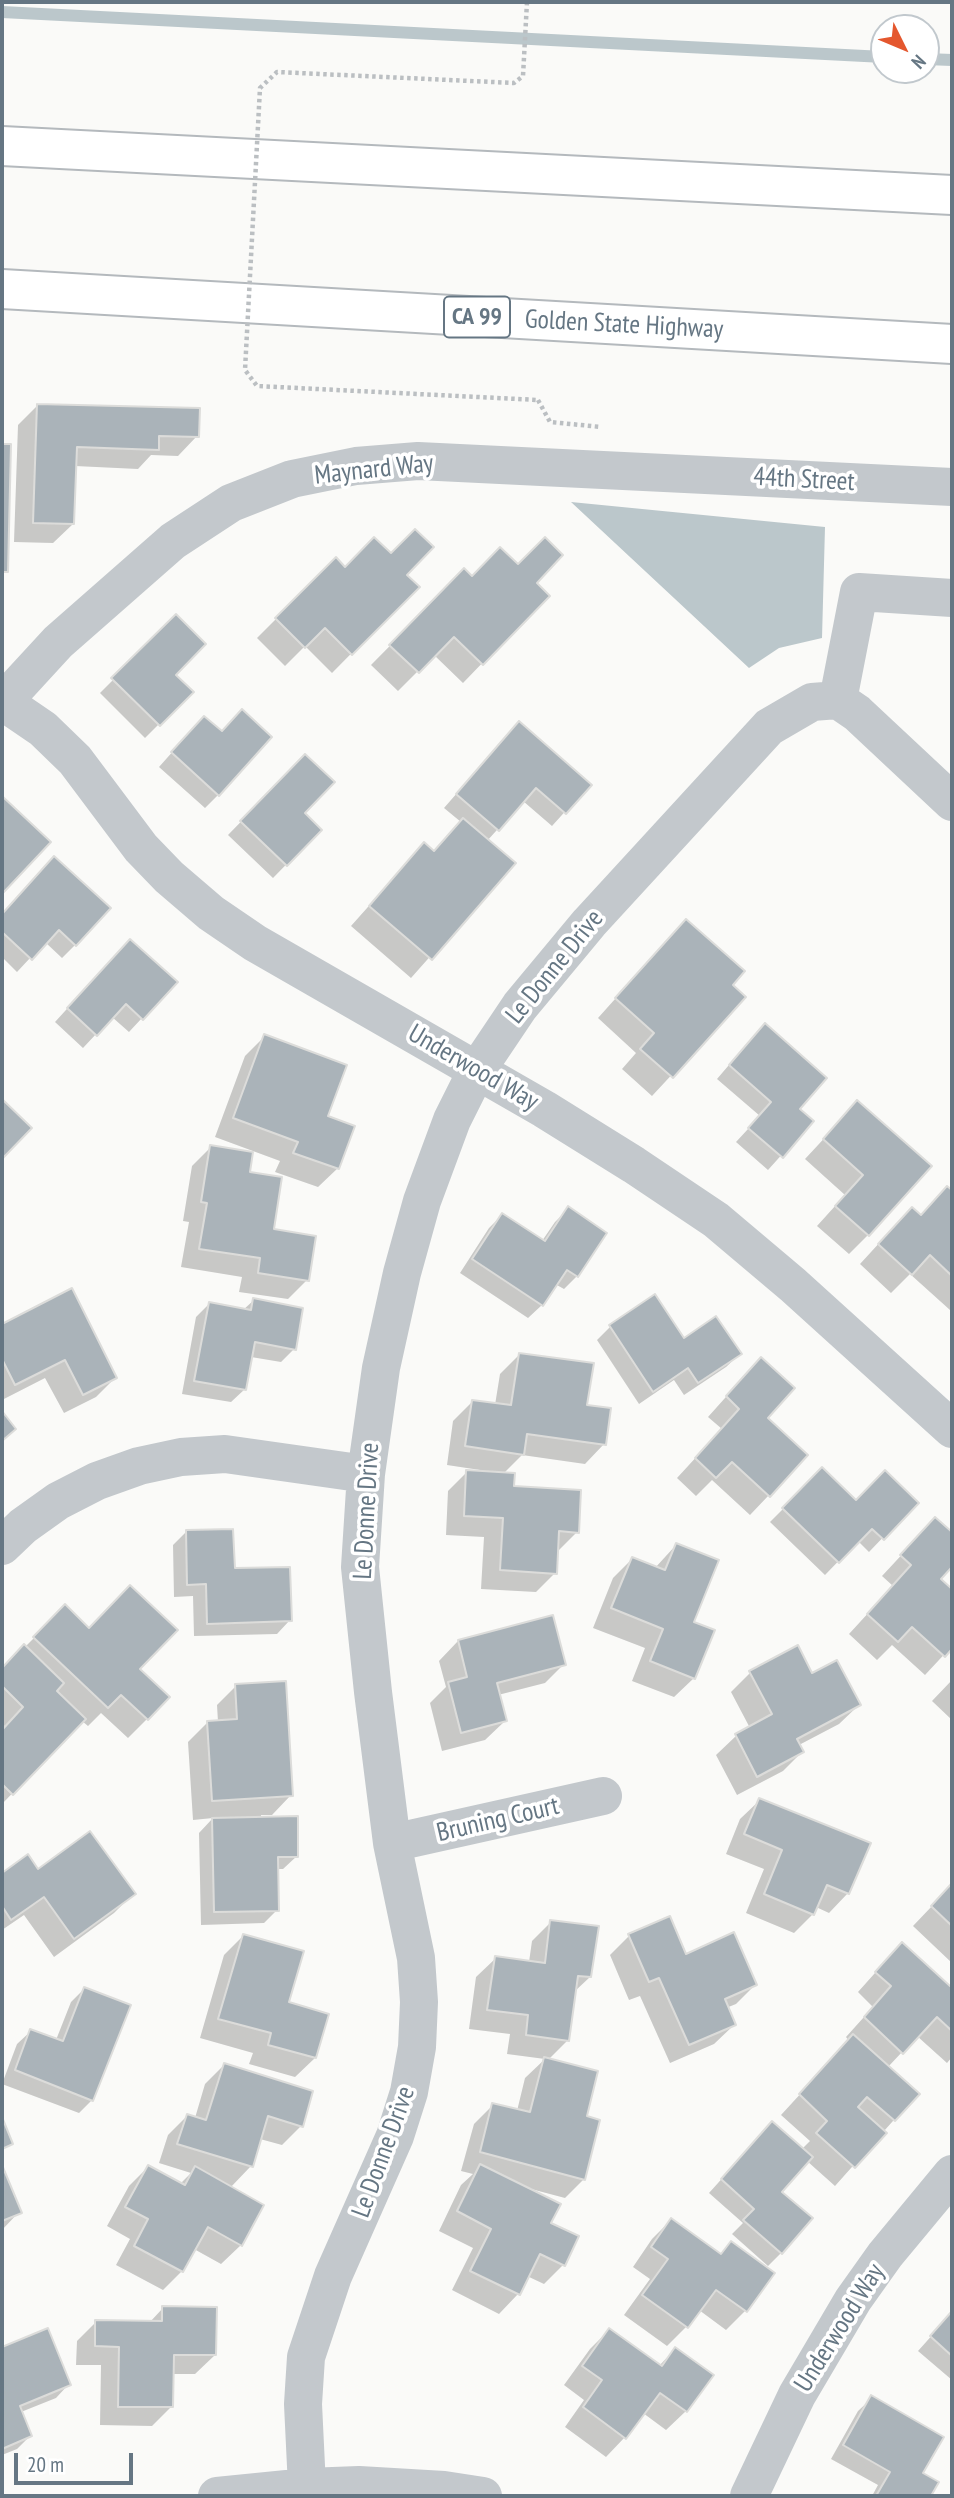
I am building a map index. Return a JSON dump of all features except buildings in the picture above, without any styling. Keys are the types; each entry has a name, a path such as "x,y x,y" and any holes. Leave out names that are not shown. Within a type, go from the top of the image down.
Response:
{"highway":[{"path":"2,146 952,195"},
{"name":"Golden State Highway","path":"2,289 952,344"}],"street":[{"name":"Maynard Way","path":"2,702 58,642 173,541 231,503 292,479 356,466 418,461 656,473"},
{"name":"44th Street","path":"656,473 952,487"},
{"path":"952,598 859,592 825,701 857,713 952,802"},
{"name":"Le Donne Drive","path":"307,2487 303,2404 306,2357 333,2276 394,2136 409,2092 417,2047 419,2002 416,1958 392,1843 360,1567 366,1474 379,1381 402,1273 422,1201 452,1120 477,1070 520,1006 589,923 769,727 825,701"},
{"name":"Underwood Way","path":"2,702 43,729 75,760 141,848 169,877 211,913 255,943 477,1070 634,1165 716,1220 793,1285 952,1429"},
{"path":"2,1546 23,1526 58,1501 97,1480 139,1466 181,1457 225,1454 366,1474"},
{"name":"Bruning Court","path":"392,1843 603,1796"},
{"name":"Underwood Way","path":"750,2496 797,2395 853,2300 885,2255 952,2174"},
{"path":"217,2496 359,2485 444,2490 483,2496"}],"path":[{"path":"527,2 523,76 514,83 277,72 260,88 245,370 257,386 538,400"}],"shaded area":[{"path":"571,502 825,527 822,638 779,648 749,668"}],"waterway":[{"path":"2,12 870,56"},
{"path":"940,60 952,60"}]}
